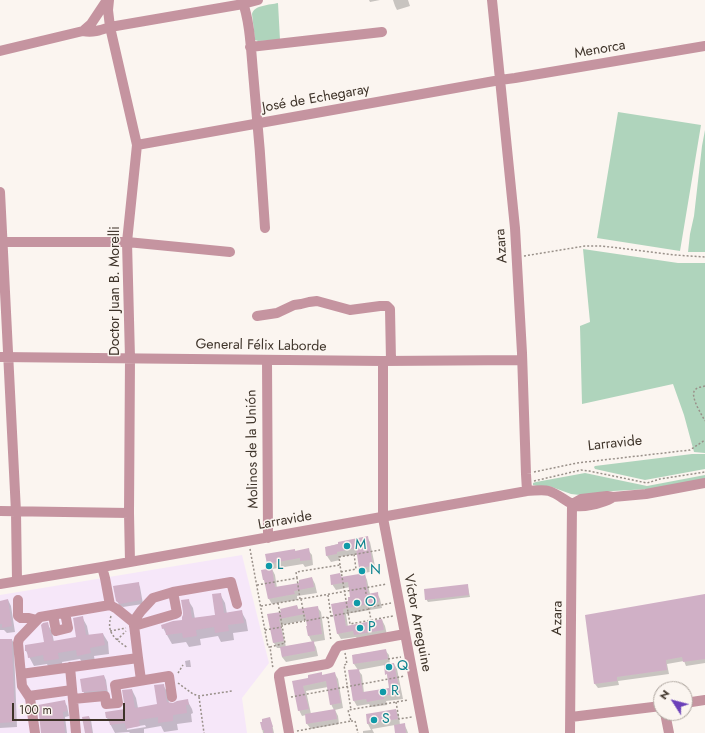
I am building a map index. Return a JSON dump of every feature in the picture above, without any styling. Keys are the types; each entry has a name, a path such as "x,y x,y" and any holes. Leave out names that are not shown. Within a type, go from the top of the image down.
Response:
{"street":[{"name":"Doctor Juan B. Morelli","path":"108,0 110,27 137,145 127,242 130,358 130,562"},
{"path":"83,31 91,24 108,0"},
{"name":"Azara","path":"492,0 515,228 522,360 526,483"},
{"path":"0,51 83,31 90,32 248,1 246,13 258,123 266,228"},
{"path":"250,47 382,32"},
{"name":"Menorca","path":"500,80 705,46"},
{"name":"José de Echegaray","path":"137,145 500,80"},
{"path":"0,192 4,357 16,512 17,581"},
{"path":"1,242 127,242 230,252"},
{"name":"Víctor Arreguine","path":"256,316 277,313 294,305 316,301 350,310 380,306 387,306 390,309 387,361 383,518 424,733"},
{"name":"General Félix Laborde","path":"4,357 387,361 522,360"},
{"name":"Molinos de la Unión","path":"267,360 268,538"},
{"name":"Larravide","path":"0,584 383,518 526,483 539,490 558,495 577,506 585,506 608,501 613,497 646,494 705,483"},
{"name":"Azara","path":"570,733 572,504"},
{"path":"0,511 129,513"},
{"path":"102,567 112,606"},
{"path":"134,624 141,611 153,598 173,592 231,582 236,604"},
{"path":"134,624 177,613 173,592"},
{"path":"18,600 18,616 20,618 37,620"},
{"path":"35,733 30,698 22,686 18,643 19,639 40,617 112,606 127,616 134,624 141,680"},
{"path":"53,615 56,631 68,628 65,613"},
{"path":"289,733 279,676 282,672 327,664 340,646 405,634"},
{"path":"21,674 138,657"},
{"path":"70,667 76,733"},
{"path":"115,688 118,703 106,704 105,693 115,688 115,685 141,680 171,678 172,697"},
{"path":"29,696 72,694 105,696"},
{"path":"693,702 705,700"},
{"path":"571,717 653,707"},
{"path":"667,721 669,733"}],"path":[{"path":"517,258 585,246 602,246 675,255 705,256"},
{"path":"705,386 696,389 693,394 705,421"},
{"name":"Larravide","path":"526,483 577,463 690,450 705,440"},
{"path":"526,483 581,470 647,483 660,479 705,472"},
{"path":"250,541 268,647 270,647 274,669 279,676"},
{"path":"389,548 339,557 348,613 350,624 401,615"},
{"path":"341,572 356,569 354,554"},
{"path":"305,621 296,572 340,565"},
{"path":"257,585 297,578"},
{"path":"261,606 395,583"},
{"path":"365,588 371,620"},
{"path":"328,595 331,616"},
{"path":"270,647 285,643 278,603"},
{"path":"265,630 326,617 328,618 331,616 369,609 371,607 399,603"},
{"path":"112,606 109,623 110,631 117,640 138,657"},
{"path":"328,618 331,640 340,646 348,664 344,665 351,710"},
{"path":"110,631 130,627 117,640"},
{"path":"388,659 409,655"},
{"path":"183,665 171,678 193,694 199,696 232,691"},
{"path":"283,698 413,675"},
{"path":"199,696 204,733"},
{"path":"350,721 348,710 417,698"},
{"path":"396,702 399,719 421,715"},
{"path":"289,733 355,720 358,733"}],"shaded area":[{"path":"242,555 269,663 242,698 247,733 0,733 0,595"}],"green space":[{"path":"278,3 280,40 255,40 252,14 253,11 259,7"},
{"path":"618,112 701,125 680,251 597,238"},
{"path":"705,130 705,252 688,252 694,216"},
{"path":"583,249 678,263 705,263 705,453 694,452 684,415 673,384 582,404 580,326 590,322"},
{"path":"692,454 705,454 705,469 645,480 595,469 594,467 595,466"},
{"path":"585,473 647,486 705,475 705,479 649,489 580,495 571,494 549,486 533,485 533,483 536,482"}],"building":[{"path":"368,536 373,566 359,568 356,548 326,556 325,547 338,544 338,542"},
{"name":"L","path":"309,548 311,560 300,561 300,558 267,564 265,554"},
{"path":"272,568 275,587 299,583 299,580 312,577 314,587 294,591 295,594 268,599 261,570"},
{"path":"340,573 341,577 365,573 368,594 378,592 379,602 343,609 346,626 382,619 384,630 354,635 353,631 337,634 331,604 348,601 348,597 350,597 348,582 331,585 330,575"},
{"path":"139,582 141,600 120,604 116,601 113,586"},
{"path":"468,584 469,595 425,600 424,589"},
{"path":"221,593 224,613 242,610 244,623 228,625 229,631 215,633 214,627 196,630 197,636 183,638 182,633 166,635 165,628 162,629 161,625 182,620 183,612 181,600 189,599 192,618 215,615 212,594"},
{"path":"705,594 705,659 683,662 682,657 666,660 667,670 617,677 617,681 594,684 585,615"},
{"path":"8,599 12,626 2,628 2,624 0,624 0,601"},
{"path":"297,605 298,609 318,606 322,634 308,636 305,614 279,619 284,641 273,643 267,614 281,612 280,609"},
{"path":"83,616 86,635 103,633 105,645 90,648 91,653 77,656 76,650 58,653 59,659 44,661 43,655 28,658 27,651 25,651 25,645 44,642 41,625 43,623 48,622 53,641 76,637 73,618"},
{"path":"0,639 12,639 15,722 0,723"},
{"path":"314,641 315,651 282,657 280,647"},
{"path":"386,649 388,659 353,664 352,655"},
{"path":"394,663 400,693 384,696 384,699 367,702 366,699 353,701 348,670 359,669 363,692 389,688 387,674 385,675 384,664"},
{"path":"322,672 322,675 335,672 341,703 330,705 326,681 303,686 309,709 298,711 292,681 308,678 308,675"},
{"path":"104,675 107,690 82,692 80,679"},
{"path":"164,684 167,702 173,703 188,699 189,705 186,705 187,713 173,715 173,721 158,723 158,717 139,720 140,726 126,729 125,723 110,725 109,718 106,718 105,712 125,709 122,690 132,689 135,708 157,704 154,685"},
{"path":"65,700 67,711 63,712 65,733 41,733 38,705"},
{"path":"335,709 337,719 306,724 305,714"},
{"name":"S","path":"396,709 398,719 367,724 366,714"},
{"path":"89,716 92,733 85,733 82,717"},
{"path":"270,717 273,733 264,733 260,722 262,722 262,719"},
{"path":"405,723 406,733 395,733 394,725"}],"place":[{"name":"M","path":"347,546"},
{"name":"L","path":"269,566"},
{"name":"N","path":"362,571"},
{"name":"O","path":"357,603"},
{"name":"P","path":"360,628"},
{"name":"Q","path":"389,667"},
{"name":"R","path":"383,692"},
{"name":"S","path":"374,720"}]}
